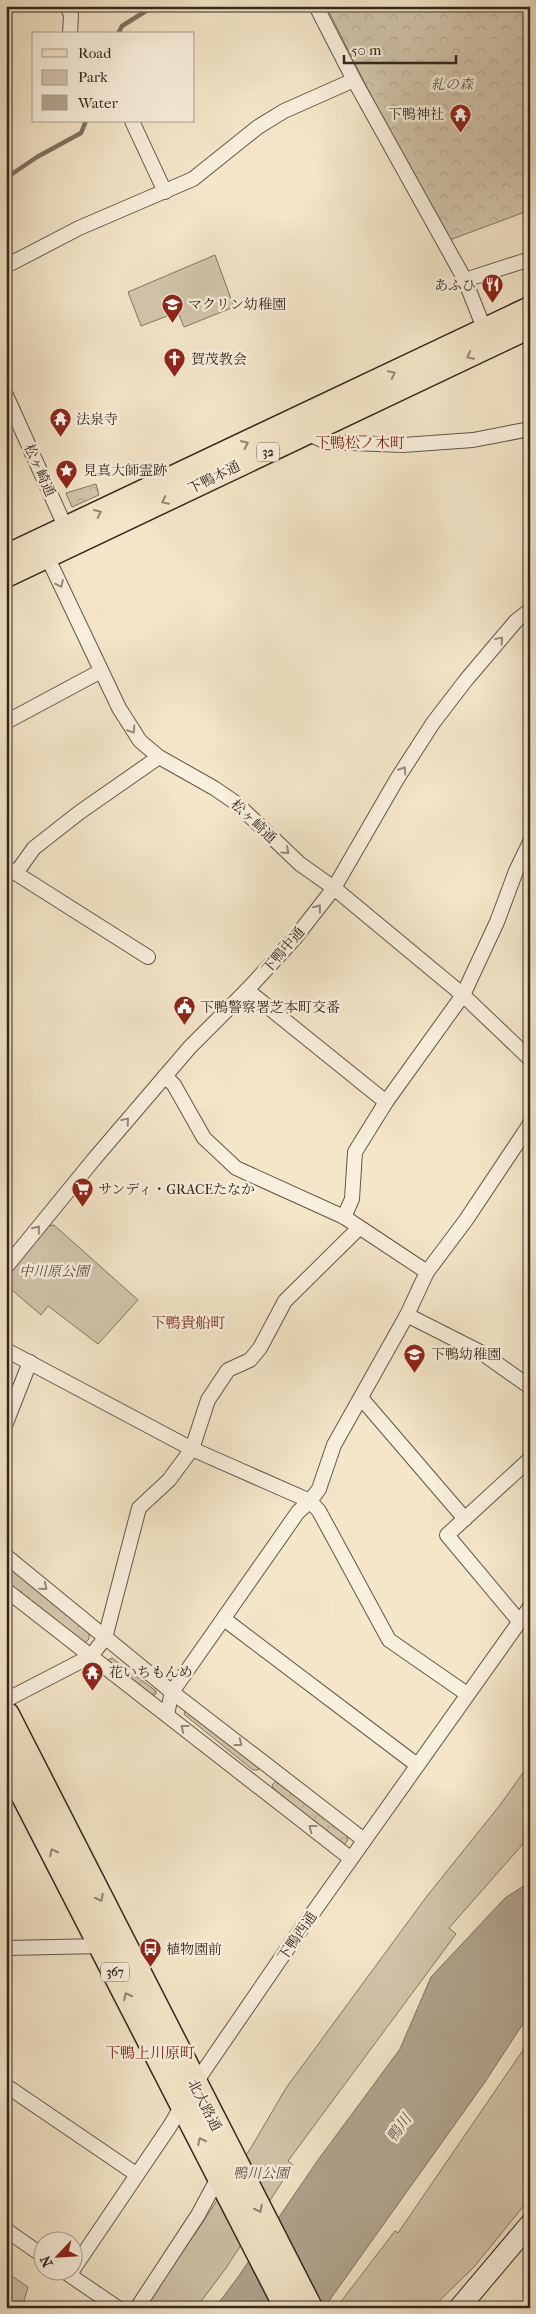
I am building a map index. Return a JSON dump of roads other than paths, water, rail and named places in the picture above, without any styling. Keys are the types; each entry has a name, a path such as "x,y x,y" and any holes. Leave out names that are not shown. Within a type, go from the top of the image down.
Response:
{"highway":[{"name":"北大路通","path":"6,1715 188,2094 288,2308"},
{"name":"北大路通","path":"6,1759 102,1946 188,2094"},
{"name":"北大路通","path":"226,2175 309,2308"}],"main road":[{"name":"下鴨本通","path":"6,576 43,549 488,337 530,308"},
{"name":"下鴨本通","path":"488,337 530,327"},
{"name":"下鴨本通","path":"6,556 43,549"}],"street":[{"path":"67,6 71,15 70,32"},
{"path":"316,6 354,80 466,280 488,337"},
{"path":"6,266 79,228 165,192 193,178 258,127 284,111 354,80"},
{"path":"132,122 165,192"},
{"path":"466,280 530,259"},
{"name":"松ヶ崎通","path":"6,395 70,536"},
{"path":"304,426 326,442 403,445 473,440 530,429"},
{"name":"松ヶ崎通","path":"43,549 100,671 119,708 140,741 159,758 214,788 236,804 300,864 334,888 463,995 530,1059"},
{"name":"下鴨中通","path":"6,1267 190,1046 247,990 295,938 334,888 397,779 433,723 466,680 511,628 530,610"},
{"path":"6,722 100,671"},
{"path":"148,957 11,870 34,848 80,812 159,758"},
{"path":"344,1217 352,1199 355,1152 386,1102 463,995 497,922 516,871 530,842"},
{"path":"247,990 386,1102"},
{"path":"165,1076 174,1085 204,1138 236,1168 344,1217 427,1272"},
{"path":"166,1714 172,1692 298,1512 319,1490 334,1445 362,1399 407,1315 427,1272 466,1220 530,1124"},
{"path":"6,1700 91,1656 104,1638 139,1508 168,1480 192,1449 208,1400 228,1370 250,1360 260,1348 285,1302 359,1228"},
{"path":"407,1315 482,1354 530,1387"},
{"path":"6,1350 192,1449 310,1501 319,1511 389,1640 467,1694"},
{"path":"6,1423 30,1362"},
{"path":"362,1399 465,1519"},
{"path":"519,1621 447,1535 530,1459"},
{"path":"6,1556 172,1692 364,1840"},
{"path":"6,1590 350,1858"},
{"name":"下鴨西通","path":"82,2254 170,2126 188,2094 350,1858 530,1607"},
{"path":"224,1619 417,1765"},
{"path":"6,1948 102,1946"},
{"path":"8,2087 136,2174"},
{"path":"137,2308 226,2175"},
{"path":"459,2308 530,2224"},
{"path":"6,2230 32,2248"},
{"path":"82,2281 118,2308"}],"water":[{"name":"鴨川","path":"530,1882 530,2013 485,2082 324,2308 215,2308 318,2160 400,2049 431,1977 505,1898"}],"waterway":[{"path":"119,32 122,26 154,6"},
{"path":"6,178 37,157 81,133 86,122"}],"place":[{"name":"下鴨神社","path":"460,133"},
{"name":"あふひ","path":"492,304"},
{"name":"マクリン幼稚園","path":"172,323"},
{"name":"賀茂教会","path":"175,378"},
{"name":"法泉寺","path":"60,438"},
{"name":"見真大師霊跡","path":"67,489"},
{"name":"下鴨警察署芝本町交番","path":"184,1026"},
{"name":"サンディ・GRACEたなか","path":"82,1208"},
{"name":"下鴨幼稚園","path":"415,1373"},
{"name":"花いちもんめ","path":"93,1691"},
{"name":"植物園前","path":"150,1968"}],"district":[{"name":"下鴨松ノ木町","path":"360,443"},
{"name":"下鴨貴船町","path":"188,1323"},
{"name":"下鴨上川原町","path":"150,2053"}],"park label":[{"name":"糺の森","path":"452,84"},
{"name":"中川原公園","path":"54,1271"},
{"name":"鴨川公園","path":"261,2173"}]}
